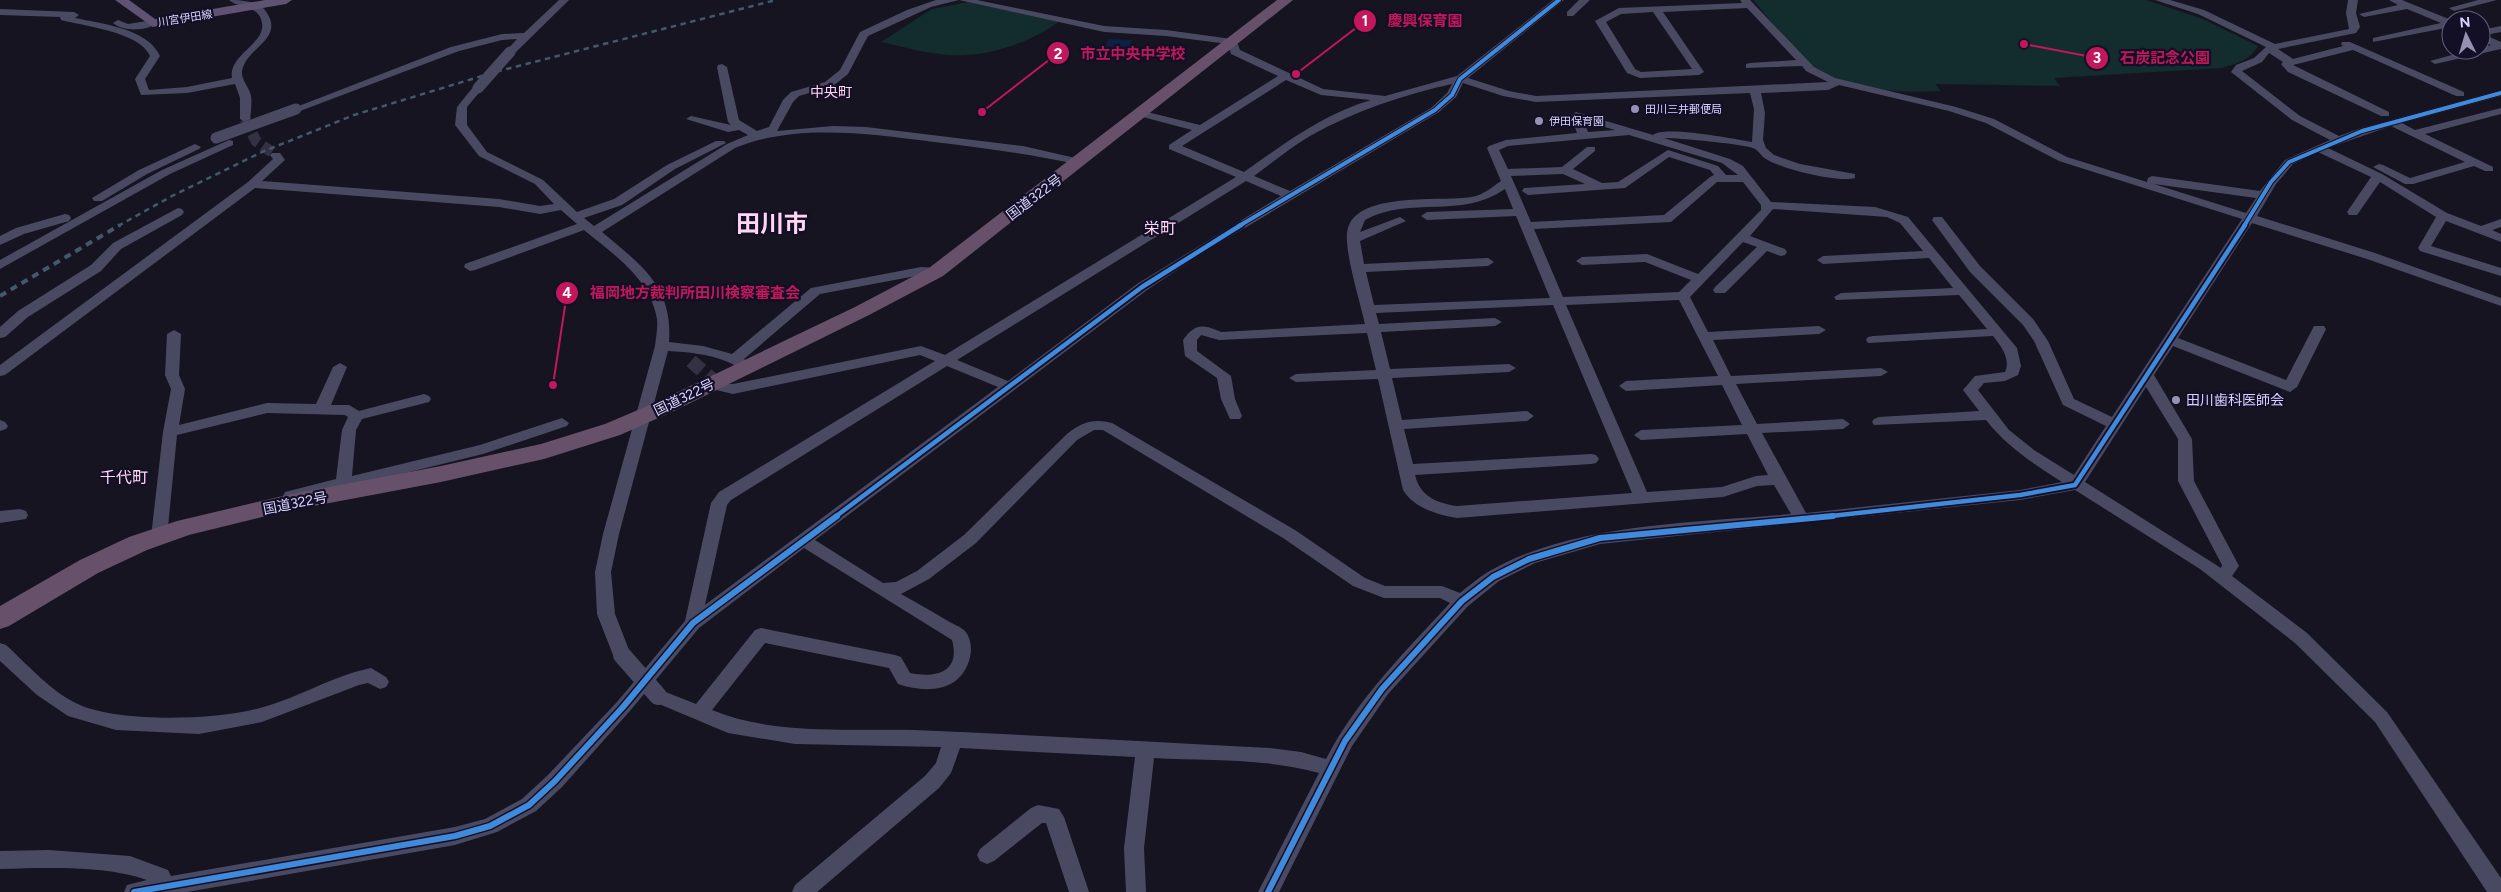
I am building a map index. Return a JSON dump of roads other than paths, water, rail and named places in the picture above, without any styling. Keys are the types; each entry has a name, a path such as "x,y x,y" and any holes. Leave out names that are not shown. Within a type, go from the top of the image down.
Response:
{"highway":[{"name":"国道322号","path":"0,619 76,574 183,527 495,463 595,436 643,416 740,363 890,298 936,272 1143,114 1286,0"}],"main road":[{"name":"川宮伊田線","path":"122,0 152,23 286,0"}],"street":[{"path":"234,0 256,6 265,15 268,22 267,32 241,61 238,68 238,80 245,96 245,119"},
{"path":"563,0 510,52 462,107 461,125 483,154 539,182 564,206 636,267 656,294 664,320 662,346 611,534 603,572 606,614 622,655 658,696 728,726 795,736 953,740 1270,756 1301,760 1331,769"},
{"path":"470,267 586,224 731,146 773,129 788,100 795,94 829,84 844,72 864,34 929,4 954,0"},
{"path":"963,0 1104,29 1166,32 1232,42 1235,52 1321,92 1380,97 1385,100"},
{"path":"693,622 719,503 725,496 1245,177 1304,135 1336,117 1385,100 1460,79 1559,0"},
{"path":"1570,14 1585,0"},
{"path":"2160,0 2200,12 2272,48 2291,62"},
{"path":"2339,140 2296,118 2236,72 2240,67 2258,60 2272,48 2353,31 2355,27 2351,12 2353,0"},
{"path":"2394,0 2409,4 2441,19"},
{"path":"2454,8 2492,0"},
{"path":"1656,10 1699,72 1640,75 1631,71 1600,21 1619,11 1749,3 1804,64 1836,82 1952,109 1980,118 2063,159 2375,257 2501,302"},
{"path":"2364,14 2409,4"},
{"path":"0,12 101,16 127,27 152,23"},
{"path":"68,16 64,18 129,34 148,44 155,56 140,79 145,94 187,90 238,80"},
{"path":"2377,40 2441,26"},
{"path":"0,256 40,238 166,172 228,143 302,112 478,50 526,36"},
{"path":"2342,42 2460,94"},
{"path":"2435,60 2501,46"},
{"path":"2354,47 2286,64 2292,70 2489,169"},
{"path":"1750,66 1804,64"},
{"path":"722,67 734,122 757,136 832,129 866,130 1023,149 1080,162"},
{"path":"1287,75 1174,147 1291,196"},
{"path":"1460,79 1526,99 1828,87 1836,82"},
{"path":"134,892 446,838 490,826 529,805 555,781 623,707 693,622 1142,288 1202,248 1435,110 1452,95 1460,79"},
{"path":"1755,90 1759,109 1757,142 1770,156 1784,164 1851,176"},
{"path":"1268,892 1345,741 1382,689 1462,601 1493,577 1528,559 1600,538 1802,519 2020,495 2075,485 2250,217 2270,182 2289,162 2389,119 2501,93"},
{"path":"1576,115 1603,101 1601,97"},
{"path":"2415,133 2501,111"},
{"path":"0,265 40,238 65,218 143,172 216,138 302,112"},
{"path":"1143,114 1200,129"},
{"path":"1368,309 1683,296 1767,211 1767,205 1739,168 1726,161 1576,115"},
{"path":"1576,115 1584,136"},
{"path":"691,119 728,129 740,126"},
{"path":"1630,131 1506,143 1493,148 1504,178 1559,301 1642,499"},
{"path":"1652,138 1657,135 1680,135 1759,146"},
{"path":"586,224 671,167 723,141"},
{"path":"2318,148 2378,176 2443,216 2501,238"},
{"path":"1591,149 1565,170 1504,178 1494,192 1472,201 1399,205 1374,210 1360,219 1354,227 1359,268 1372,328 1411,490 1421,500 1444,511 1457,512 1723,492 1756,481 1778,479"},
{"path":"1528,191 1621,185 1668,153 1714,168 1723,179"},
{"path":"0,372 252,184 279,160 276,155"},
{"path":"2359,157 2409,182 2476,162"},
{"path":"1565,170 1600,187"},
{"path":"2109,174 2263,195"},
{"path":"2353,212 2378,176"},
{"path":"1525,226 1667,219 1714,179 1746,178"},
{"path":"252,184 499,203 540,210 564,206"},
{"path":"1767,205 1890,214 1904,220 2010,348 2017,366 2014,373 2008,376 1980,379 1970,390 2004,432 2029,454 2075,485 2206,565 2301,638 2381,717 2499,892"},
{"path":"0,334 23,314 96,268 117,246 178,212"},
{"path":"1427,216 1519,212"},
{"path":"2443,216 2424,248 2501,272"},
{"path":"4,239 65,218"},
{"path":"1938,220 1975,269 2028,322 2041,341 2068,402 2114,424"},
{"path":"1354,239 1400,221"},
{"path":"2481,230 2501,223"},
{"path":"1742,237 1781,252"},
{"path":"4,239 40,238"},
{"path":"1720,290 1765,246"},
{"path":"1822,260 1932,254"},
{"path":"1582,261 1646,258 1700,279"},
{"path":"1359,268 1488,262"},
{"path":"662,346 689,355 740,363 816,291 921,271 936,272"},
{"path":"1841,297 1963,291"},
{"path":"1683,296 1778,479 1802,519"},
{"path":"1235,416 1228,399 1224,376 1190,353 1190,340 1197,331 1207,331 1218,336 1495,322"},
{"path":"2169,340 2290,387 2319,329"},
{"path":"1704,336 1819,330"},
{"path":"1873,340 1997,332"},
{"path":"160,537 170,432 178,389 172,375 174,334"},
{"path":"721,387 733,389 921,350 1008,386"},
{"path":"321,410 340,367"},
{"path":"1296,378 1510,368"},
{"path":"1626,386 1881,372"},
{"path":"2146,374 2185,440 2186,481 2231,566 2222,578"},
{"path":"343,483 349,430 356,416 424,399"},
{"path":"170,432 267,408 349,410 356,416"},
{"path":"1879,422 1990,415"},
{"path":"1396,424 1526,416"},
{"path":"290,504 291,495 483,449 562,423"},
{"path":"880,589 899,588 915,579 970,539 1072,437 1083,428 1098,424 1107,426 1289,534 1359,582 1384,592 1442,592 1462,601"},
{"path":"1641,435 1843,424"},
{"path":"1407,470 1591,459"},
{"path":"0,517 20,515"},
{"path":"699,713 761,635 895,662 904,679 918,682 938,682 950,678 958,671 964,647 958,636 803,540"},
{"path":"0,650 43,690 74,711 116,722 199,726 262,715 357,678 371,676 380,682"},
{"path":"802,892 932,782 944,767 953,740"},
{"path":"1136,892 1134,848 1145,750"},
{"path":"987,855 1038,814 1052,815 1057,823 1079,892"},
{"path":"0,860 49,859 130,865 161,876 165,886"}],"water":[{"path":"1108,39 1132,40 1126,58 1101,57"}],"tunnel":[{"path":"245,119 256,141 276,155"},
{"path":"691,361 721,387"}],"railway":[{"path":"118,226 172,196 262,152 354,115 495,72 776,0"},
{"path":"0,296 120,225"}],"place":[{"name":"石炭記念公園","path":"2024,44"},
{"name":"慶興保育園","path":"1296,74"},
{"name":"田川三井郵便局","path":"1635,109"},
{"name":"市立中央中学校","path":"982,112"},
{"name":"伊田保育園","path":"1539,121"},
{"name":"福岡地方裁判所田川検察審査会","path":"553,385"},
{"name":"田川歯科医師会","path":"2176,400"}],"district":[{"name":"中央町","path":"831,92"},
{"name":"田川市","path":"772,224"},
{"name":"栄町","path":"1160,228"},
{"name":"千代町","path":"124,477"}]}
